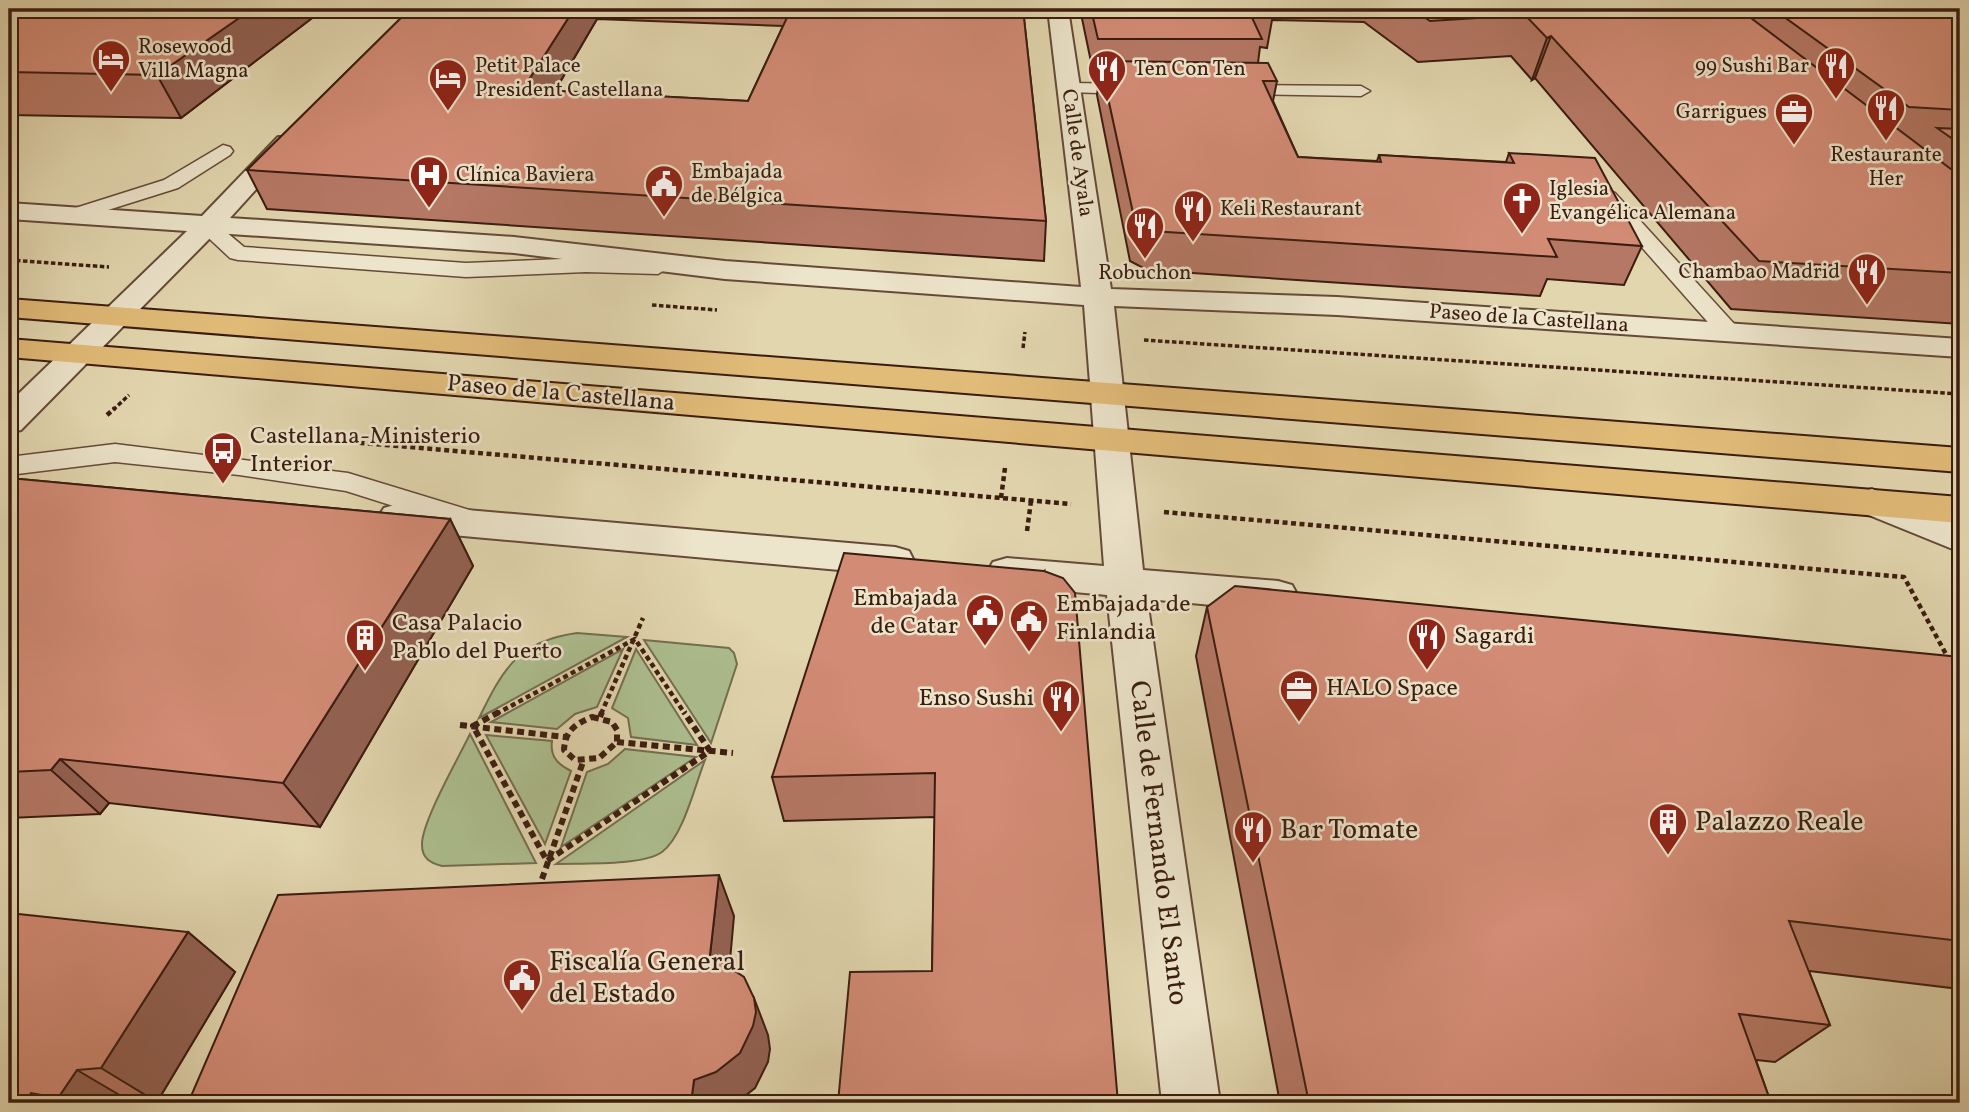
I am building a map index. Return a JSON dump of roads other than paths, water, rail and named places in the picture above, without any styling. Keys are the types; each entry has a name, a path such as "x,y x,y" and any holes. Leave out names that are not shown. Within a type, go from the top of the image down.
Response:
{"highway":[{"name":"Paseo de la Castellana","path":"9,308 1960,460"},
{"name":"Paseo de la Castellana","path":"9,348 1960,510"}],"street":[{"name":"Calle de Ayala","path":"1058,9 1098,297"},
{"path":"9,422 118,317 303,125"},
{"name":"Paseo de la Castellana","path":"9,211 514,245 725,270 1098,297 1337,306 1960,348"},
{"path":"1098,297 1114,439 1125,583"},
{"path":"9,482 69,492"},
{"name":"Paseo de la Castellana","path":"1872,502 1960,539"},
{"path":"313,511 478,523 927,564"},
{"path":"968,568 1320,600"},
{"name":"Calle de Fernando El Santo","path":"1125,583 1191,1103"}],"lane":[{"path":"1069,88 1162,89"},
{"path":"1216,90 1361,91"},
{"path":"73,215 169,187 202,169 223,151"},
{"path":"132,197 140,187 200,152"},
{"path":"1608,197 1729,332"},
{"path":"9,466 115,453 239,466 348,482 478,523"}],"place":[{"name":"Rosewood Villa Magna","path":"111,93"},
{"name":"99 Sushi Bar","path":"1836,100"},
{"name":"Ten Con Ten","path":"1107,103"},
{"name":"Petit Palace President Castellana","path":"448,112"},
{"name":"Restaurante Her","path":"1886,142"},
{"name":"Garrigues","path":"1794,146"},
{"name":"Clínica Baviera","path":"429,209"},
{"name":"Embajada de Bélgica","path":"664,218"},
{"name":"Iglesia Evangélica Alemana","path":"1522,235"},
{"name":"Keli Restaurant","path":"1193,243"},
{"name":"Robuchon","path":"1145,260"},
{"name":"Chambao Madrid","path":"1867,306"},
{"name":"Castellana-Ministerio Interior","path":"223,485"},
{"name":"Embajada de Catar","path":"985,647"},
{"name":"Embajada de Finlandia","path":"1029,653"},
{"name":"Sagardi","path":"1427,671"},
{"name":"Casa Palacio Pablo del Puerto","path":"365,672"},
{"name":"HALO Space","path":"1299,723"},
{"name":"Enso Sushi","path":"1061,733"},
{"name":"Palazzo Reale","path":"1668,856"},
{"name":"Bar Tomate","path":"1253,864"},
{"name":"Fiscalía General del Estado","path":"522,1012"}]}
